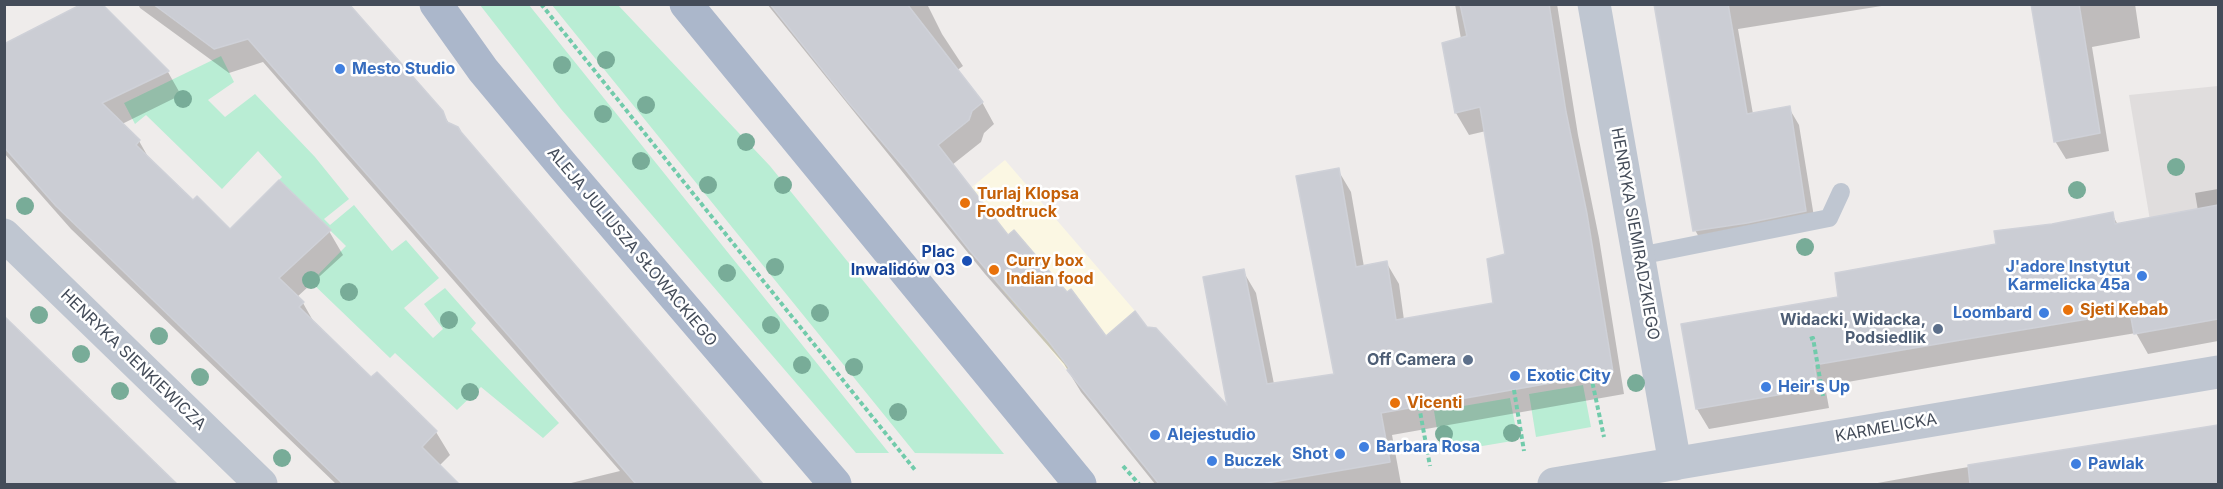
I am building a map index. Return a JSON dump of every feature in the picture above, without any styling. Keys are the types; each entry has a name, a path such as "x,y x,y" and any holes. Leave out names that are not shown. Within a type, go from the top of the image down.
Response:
{"main road":[{"name":"ALEJA JULIUSZA SŁOWACKIEGO","path":"436,4 483,70 835,484"},
{"path":"686,4 1080,484"}],"street":[{"name":"HENRYKA SIEMIRADZKIEGO","path":"1594,4 1675,464"},
{"name":"HENRYKA SIENKIEWICZA","path":"4,235 261,484"},
{"name":"KARMELICKA","path":"1554,484 2218,372"}],"lane":[{"path":"1639,256 1829,218 1841,192"}],"path":[{"path":"541,4 915,470"},
{"path":"1810,339 1813,338 1823,396"},
{"path":"1591,376 1604,438"},
{"path":"1514,390 1524,451"},
{"path":"1419,406 1430,466"},
{"path":"1123,466 1139,484"}],"shaded area":[{"path":"2218,86 2218,319 2168,328 2129,95"},
{"path":"1005,160 1135,311 1067,370 940,213"}],"green space":[{"path":"480,5 529,5 889,453 856,453 561,109"},
{"path":"552,5 618,5 770,166 1004,454 915,453"},
{"path":"221,56 234,82 208,100 225,117 255,94 315,157 349,199 324,219 330,225 354,205 392,251 406,240 439,278 404,308 433,338 443,329 424,304 445,288 476,323 471,329 559,423 543,438 481,387 457,410 395,353 390,358 311,282 346,246 279,180 282,177 258,151 222,189 146,115 135,124 124,103"},
{"path":"1583,385 1591,427 1536,437 1529,394"},
{"path":"1510,398 1518,440 1441,453 1434,411"}],"building":[{"path":"82,4 102,4 169,71 102,103 140,140 136,145 193,200 197,196 230,229 279,180 331,230 279,278 304,302 299,307 371,377 377,372 437,431 422,447 459,484 343,484 56,206 4,147 4,44"},
{"path":"153,4 349,4 443,111 447,122 458,127 763,484 636,484 248,39 214,49"},
{"path":"770,4 907,4 983,102 972,111 969,120 938,145 1008,235 1014,230 1067,292 1071,289 1106,336 1135,311 1147,327 1156,328 1227,405 1203,277 1244,269 1267,384 1334,374 1296,176 1339,168 1356,267 1387,261 1396,320 1493,303 1487,259 1505,254 1480,107 1455,113 1442,43 1467,36 1460,4 1549,4 1613,372 1381,413 1390,462 1261,484 1159,484 1067,370 1069,368 1049,342 971,252"},
{"path":"1654,4 1728,4 1747,114 1790,106 1806,211 1693,231"},
{"path":"2031,4 2079,4 2100,133 2054,142"},
{"path":"2218,205 2218,319 2134,334 2130,312 1814,365 1818,388 1696,409 1681,324 1838,297 1835,273 1996,244 1994,231 2052,224 2113,212 2115,224"},
{"path":"4,316 140,448 177,484 4,484"},
{"path":"2218,425 2218,484 1970,484 1968,465"}],"place":[{"name":"Mesto Studio","path":"340,69"},
{"name":"Turlaj Klopsa Foodtruck","path":"965,203"},
{"name":"Plac Inwalidów 03","path":"967,261"},
{"name":"Curry box Indian food","path":"994,270"},
{"name":"J'adore Instytut Karmelicka 45a","path":"2142,276"},
{"name":"Sjeti Kebab","path":"2068,310"},
{"name":"Loombard","path":"2044,313"},
{"name":"Widacki, Widacka, Podsiedlik","path":"1938,329"},
{"name":"Off Camera","path":"1468,360"},
{"name":"Exotic City","path":"1515,376"},
{"name":"Heir's Up","path":"1766,387"},
{"name":"Vicenti","path":"1395,403"},
{"name":"Alejestudio","path":"1155,435"},
{"name":"Barbara Rosa","path":"1364,447"},
{"name":"Shot","path":"1340,454"},
{"name":"Buczek","path":"1212,461"},
{"name":"Pawlak","path":"2076,464"}]}
